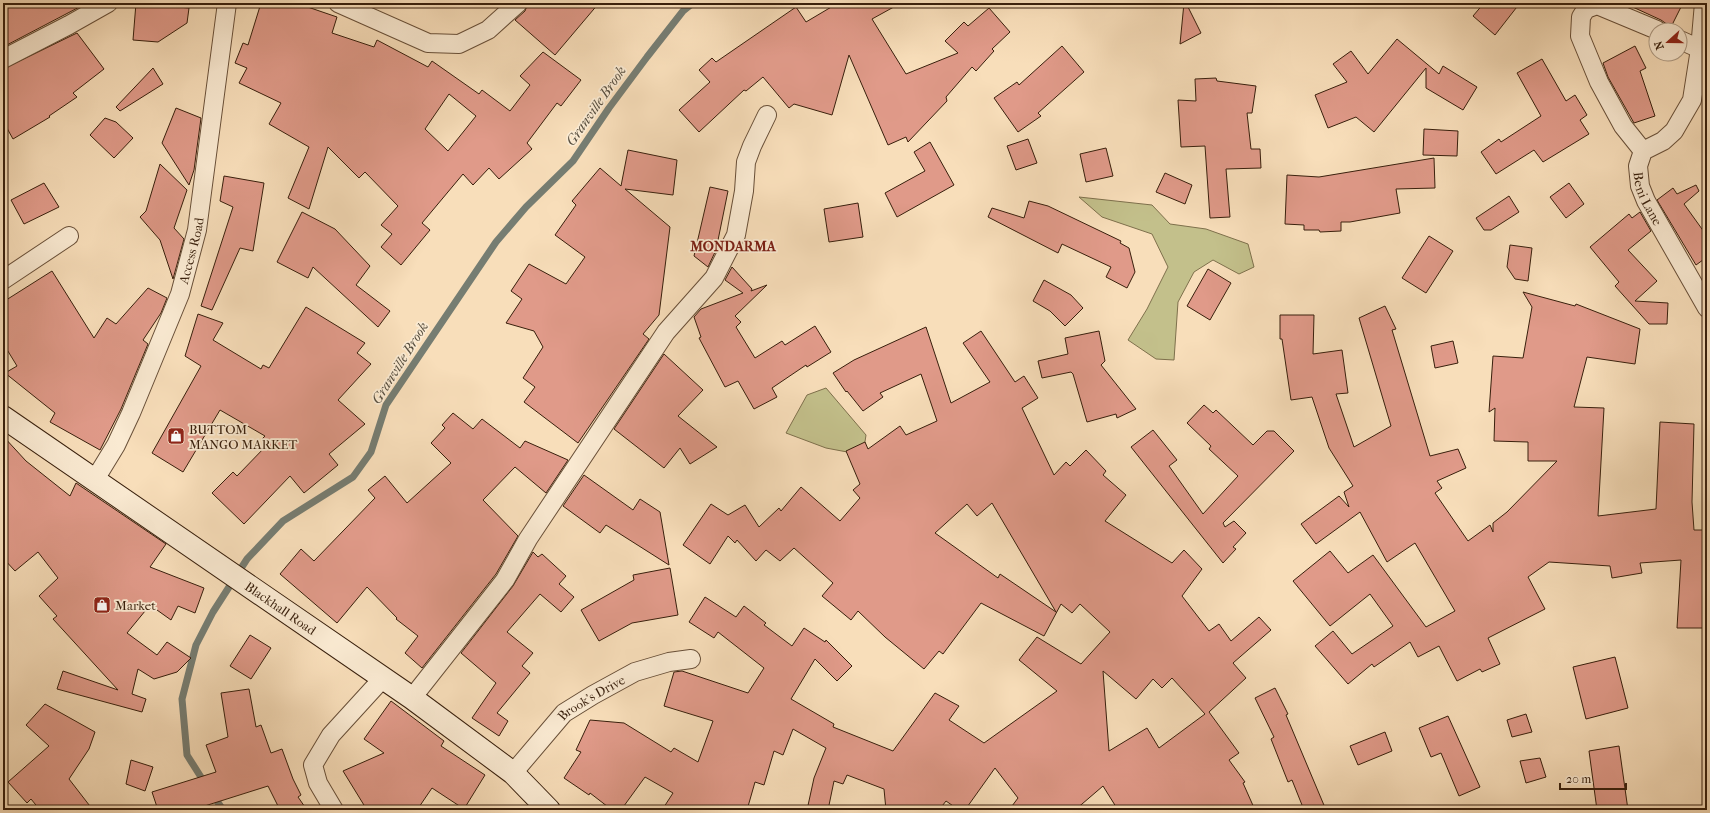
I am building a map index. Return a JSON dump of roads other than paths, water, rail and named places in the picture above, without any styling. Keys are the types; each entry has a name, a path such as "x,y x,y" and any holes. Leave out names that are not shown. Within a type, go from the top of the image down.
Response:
{"main road":[{"name":"Blackhall Road","path":"3,417 94,481 216,562 254,590 412,698 513,773 549,810"}],"street":[{"path":"3,59 108,3"},
{"name":"Access Road","path":"94,481 116,445 131,413 180,294 197,230 227,3"},
{"path":"338,3 428,43 459,44 488,30 518,3"},
{"name":"Beni Lane","path":"1704,3 1700,49 1692,100 1674,131 1663,141 1643,152 1638,166 1640,186 1646,201 1707,308"},
{"path":"1643,152 1623,126 1600,82 1580,36 1581,17 1586,9 1597,6 1648,26"},
{"path":"1688,44 1700,49"},
{"path":"412,698 504,580 528,539 666,332 714,278 736,235 744,191 746,162 767,115"},
{"path":"3,280 69,236"},
{"name":"Brook's Drive","path":"513,773 564,713 635,672 669,662 691,659"},
{"path":"334,810 318,782 313,765 331,736 383,678"}],"waterway":[{"name":"Granville Brook","path":"206,785 187,755 182,699 196,645 213,612 247,559 283,521 353,477 371,452 386,405 496,242 526,207 573,161 609,108 647,57 683,11 693,3"},
{"name":"Granville Brook","path":"213,795 223,810"}],"place":[{"name":"BUTTOM MANGO MARKET","path":"176,436"},
{"name":"Market","path":"102,605"}],"district":[{"name":"MONDARMA","path":"733,246"}]}
